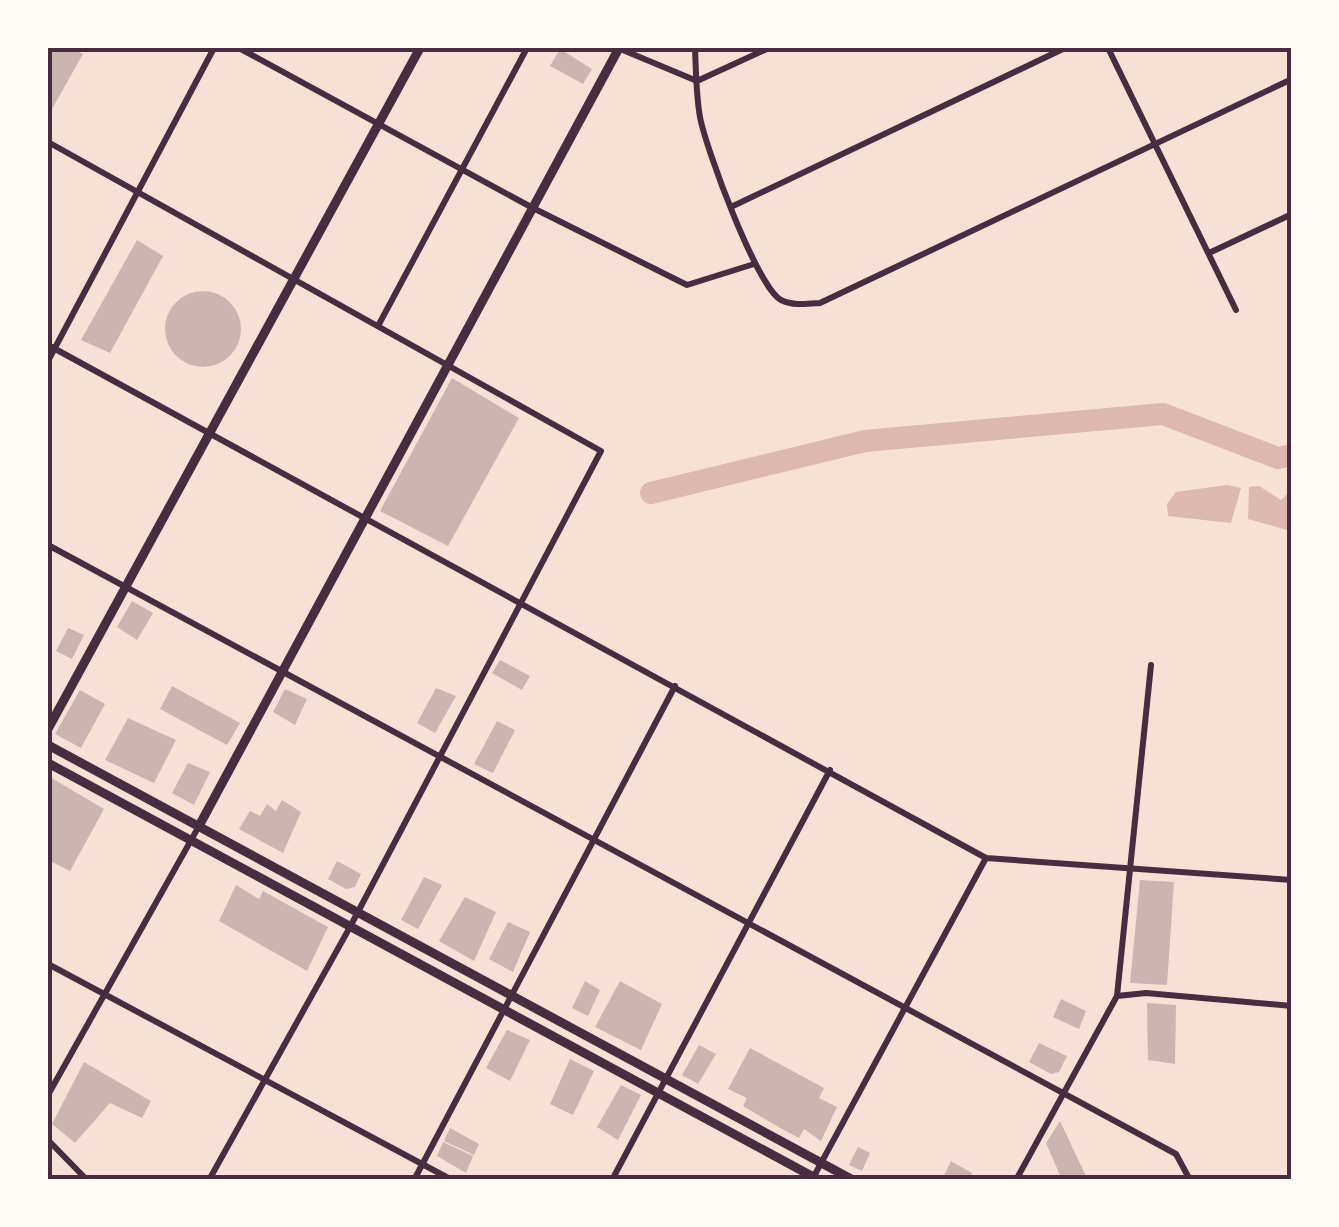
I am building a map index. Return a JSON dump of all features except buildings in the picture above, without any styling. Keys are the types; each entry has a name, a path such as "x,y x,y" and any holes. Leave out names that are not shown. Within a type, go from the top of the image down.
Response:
{"main road":[{"path":"48,729 207,431 420,48"},
{"path":"198,826 619,48"},
{"path":"48,745 853,1180"},
{"path":"48,764 815,1179"}],"street":[{"path":"48,361 51,347 214,48"},
{"path":"239,48 532,207 687,285 754,264"},
{"path":"378,326 528,48"},
{"path":"619,48 697,82 769,48"},
{"path":"694,48 699,114 711,160 754,264 778,299 797,305 820,304 1292,79"},
{"path":"732,206 1064,48"},
{"path":"1108,48 1236,310"},
{"path":"48,142 602,451 350,927 210,1180"},
{"path":"1209,253 1292,214"},
{"path":"51,347 986,858 1292,880"},
{"path":"48,545 1176,1154 1190,1180"},
{"path":"1016,1180 1117,996 1150,665"},
{"path":"414,1180 675,686"},
{"path":"612,1180 830,770"},
{"path":"48,1095 198,826"},
{"path":"815,1179 903,1007 986,858"},
{"path":"48,964 452,1180"},
{"path":"1117,996 1146,993 1292,1006"},
{"path":"48,1140 88,1180"}],"shaded area":[{"path":"1227,485 1241,488 1231,523 1168,516 1167,504 1176,492"},
{"path":"1259,486 1281,500 1291,490 1291,531 1248,519 1249,487"}],"waterway":[{"path":"651,493 865,441 1163,414 1278,458 1292,455"}]}
